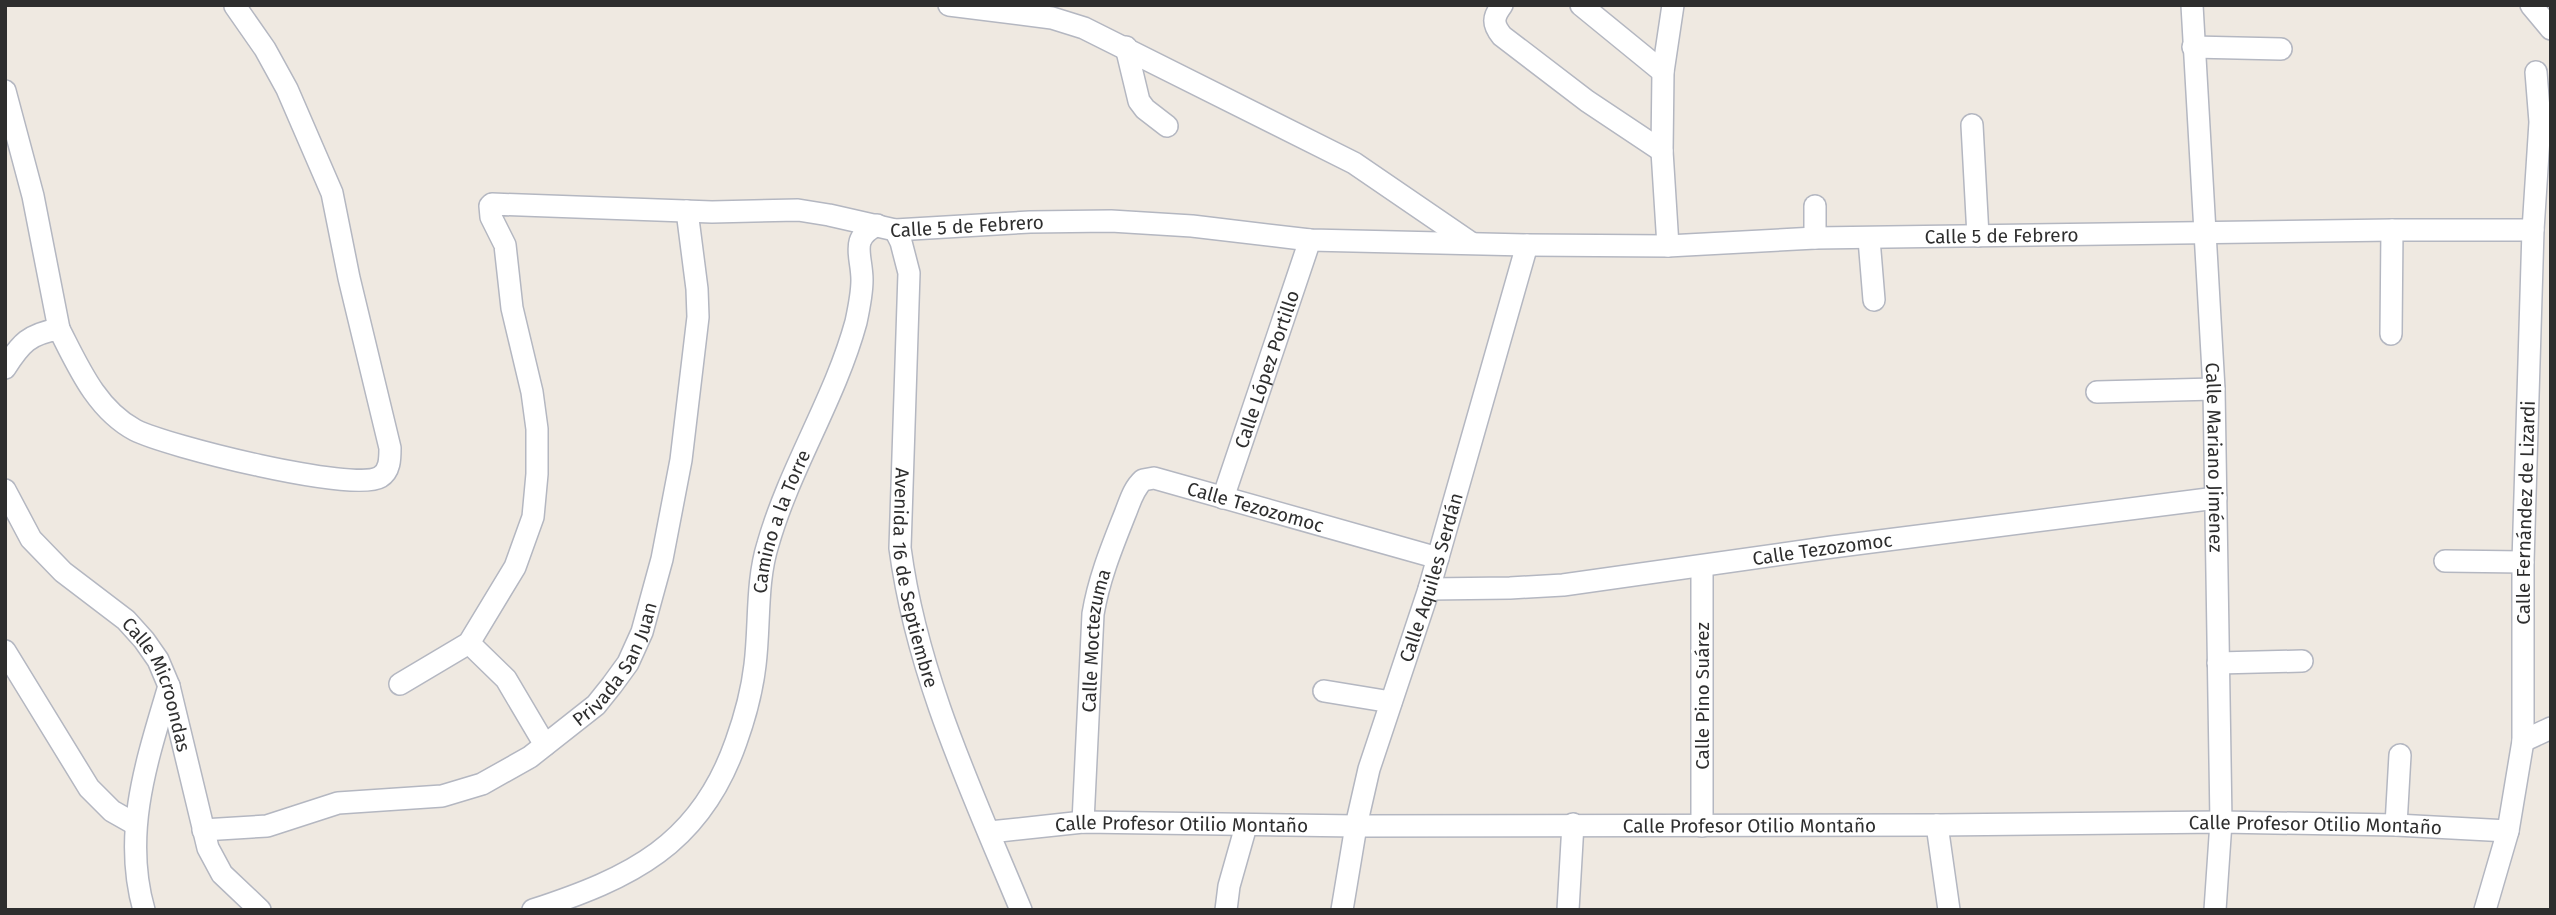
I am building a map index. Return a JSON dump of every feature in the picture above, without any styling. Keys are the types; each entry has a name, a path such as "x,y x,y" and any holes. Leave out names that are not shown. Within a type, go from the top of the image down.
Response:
{"street":[{"path":"949,5 1052,18 1084,28 1126,47 1354,163 1471,243"},
{"path":"1502,5 1494,20 1502,36 1587,101 1662,151"},
{"path":"1581,5 1663,72"},
{"path":"1668,246 1662,151 1663,72 1673,5"},
{"name":"Calle Mariano Jiménez","path":"2192,5 2214,389 2221,822 2215,910"},
{"path":"2531,5 2551,29"},
{"path":"5,91 33,196 51,330 97,396 115,415 135,429 173,445 226,459 344,481 371,481 387,471 390,449 349,278 332,193 287,89 265,49 235,6"},
{"path":"1126,47 1139,101 1167,126"},
{"path":"2193,47 2281,49"},
{"name":"Calle Fernández de Lizardi","path":"2485,910 2508,831 2524,741 2523,562 2533,230 2545,119 2536,72"},
{"path":"1972,125 1978,236"},
{"name":"Calle 5 de Febrero","path":"469,643 515,567 533,517 537,474 537,429 532,392 512,308 505,245 490,211 490,206 496,204 687,211 798,211 886,228 1111,221 1192,226 1310,240 1527,245 1668,246 1815,238 2533,230"},
{"path":"1815,206 1815,238"},
{"name":"Privada San Juan","path":"202,830 267,826 353,800 442,796 463,791 507,771 545,745 596,705 612,685 628,663 642,632 673,505 696,348 696,289 687,211"},
{"name":"Camino a la Torre","path":"533,910 596,887 643,863 673,843 692,824 713,795 741,728 755,667 762,572 767,546 846,352 862,288 862,234 886,228"},
{"name":"Avenida 16 de Septiembre","path":"886,228 901,242 909,274 900,548 905,584 943,722 1021,910"},
{"path":"2391,334 2392,230"},
{"path":"1869,239 1874,300"},
{"name":"Calle López Portillo","path":"1223,498 1310,240"},
{"name":"Calle Aquiles Serdán","path":"1342,910 1369,769 1429,589 1527,245"},
{"path":"5,368 26,340 51,330"},
{"path":"2097,392 2214,389"},
{"name":"Calle Tezozomoc","path":"1154,478 1438,558"},
{"name":"Calle Moctezuma","path":"1083,822 1093,614 1097,590 1134,492 1143,480 1154,478"},
{"name":"Calle Microondas","path":"5,490 31,539 63,572 126,620 158,660 169,686 202,830 215,863 222,874 260,910"},
{"name":"Calle Tezozomoc","path":"1429,589 1563,585 1832,547 2216,498"},
{"path":"2445,561 2523,562"},
{"name":"Calle Pino Suárez","path":"1702,567 1702,826"},
{"path":"400,684 469,643 506,679 545,745"},
{"path":"5,651 89,788 112,811 135,824"},
{"path":"2218,663 2302,661"},
{"path":"144,910 134,858 135,824 149,755 169,686"},
{"path":"1324,691 1391,702"},
{"path":"2524,741 2551,728"},
{"path":"2396,825 2400,755"},
{"name":"Calle Profesor Otilio Montaño","path":"990,832 1083,822 1246,826 2221,822 2396,825 2508,831"},
{"path":"1568,910 1573,824"},
{"path":"1937,825 1949,910"},
{"path":"1226,910 1229,886 1246,826"}]}
